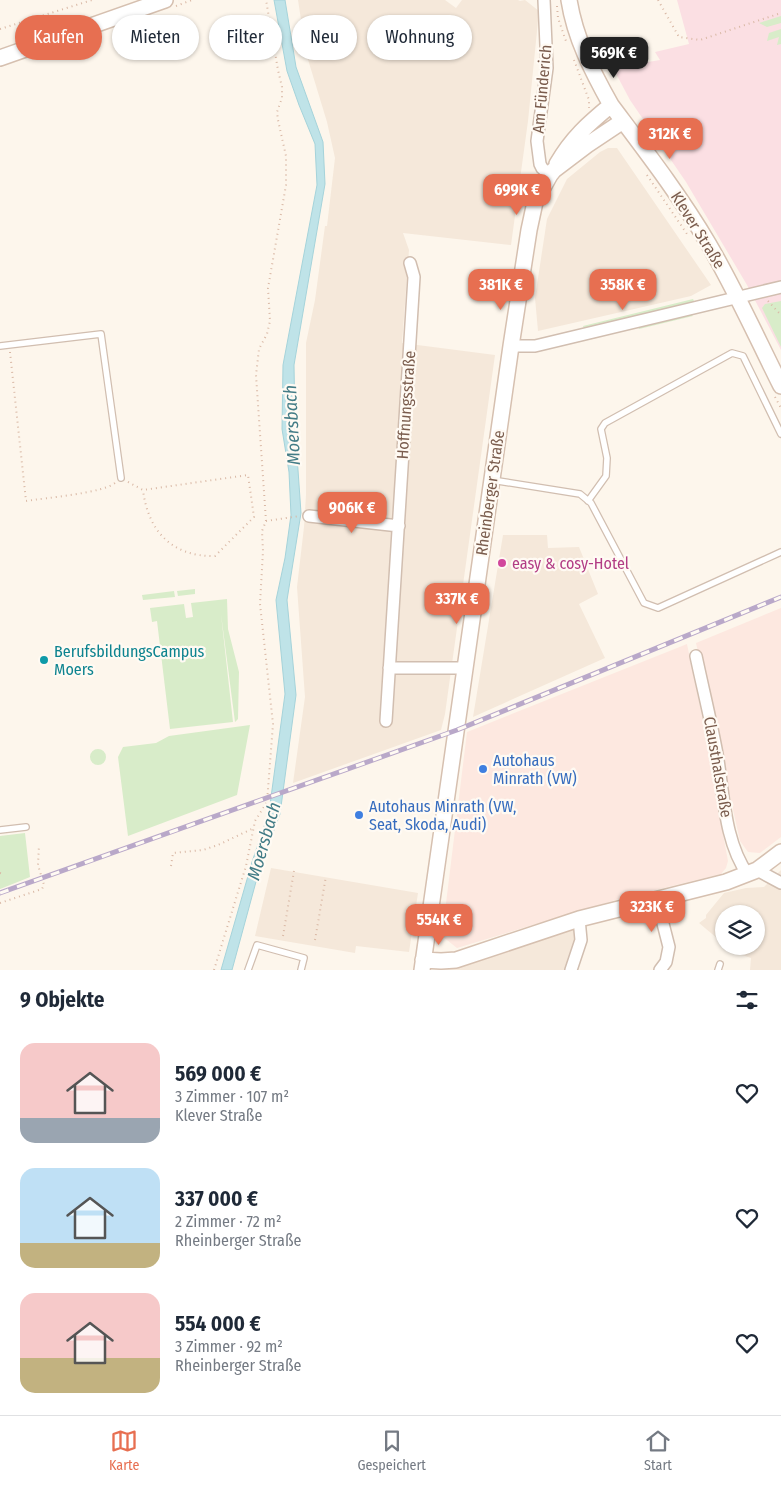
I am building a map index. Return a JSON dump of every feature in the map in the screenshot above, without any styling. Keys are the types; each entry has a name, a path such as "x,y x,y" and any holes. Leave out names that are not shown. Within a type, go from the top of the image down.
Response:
{"main road":[{"path":"0,58 165,0"},
{"name":"Klever Straße","path":"568,0 578,37 590,68 611,105 708,243 737,297 777,390"},
{"name":"Rheinberger Straße","path":"422,965 529,230 536,202 568,145 611,105"},
{"path":"552,172 586,145 623,122"},
{"path":"422,965 456,960 579,919 657,900 753,872 781,852"}],"street":[{"name":"Am Fünderich","path":"544,0 547,68 537,141 540,164 552,172"},
{"name":"Hoffnungsstraße","path":"386,721 414,277 410,263"},
{"path":"511,346 535,346 781,288"},
{"path":"309,516 399,526"},
{"name":"Clausthalstraße","path":"696,656 717,752 733,846 739,863 753,872"},
{"path":"389,668 466,668"},
{"path":"753,872 781,883"},
{"path":"657,900 669,946 666,962 660,970"},
{"path":"571,970 581,940 579,919"}],"lane":[{"path":"0,346 101,334 121,478"},
{"path":"588,501 606,476 607,458 601,429 605,424 732,353 743,356 781,434"},
{"path":"492,480 580,494 591,503 606,528 644,603 658,608 781,552"},
{"path":"0,830 26,827"},
{"path":"248,970 258,945 304,958 300,970"}],"path":[{"path":"0,29 92,0"},
{"path":"214,970 246,866 255,821 266,802 273,738 260,604 263,551 262,531 266,521 256,375 258,349 270,321 268,288 286,185 287,168 284,142 277,112 282,98 282,87 266,0"},
{"path":"658,0 679,37 686,39 700,40 781,14"},
{"path":"643,169 690,239"},
{"path":"768,301 781,315"},
{"path":"9,345 26,501 112,487 121,478 143,490 248,476 254,517 215,556 194,554 174,545 157,530 148,515 143,490"},
{"path":"777,390 781,408"},
{"path":"266,521 309,516"},
{"path":"171,866 173,853 202,850 218,845 254,828"},
{"path":"0,903 42,889 44,885 38,865 39,845"},
{"path":"283,936 294,871"},
{"path":"0,873 4,874"},
{"path":"315,940 326,876"}],"shaded area":[{"path":"298,0 445,0 456,8 462,0 525,0 539,11 528,121 511,245 403,233 409,250 402,343 495,355 445,714 441,730 293,783 305,697 297,587 306,495 306,343 315,300 325,226 327,226 335,158 327,122 308,60 357,60 357,15 300,15"},
{"path":"677,0 781,0 781,350 747,285 686,182 630,100 613,68 660,60 655,52 689,44"},
{"path":"608,148 617,148 711,285 691,296 538,331 535,298 547,219 567,179 600,152"},
{"path":"503,535 547,535 548,548 579,547 598,594 579,604 605,658 473,717"},
{"path":"781,608 781,837 760,853 748,852 740,841 696,643"},
{"path":"687,644 715,779 713,780 728,861 726,868 721,874 619,899 457,948 442,936 467,732"},
{"path":"271,868 418,893 409,952 356,946 355,953 255,936"},
{"path":"781,870 781,970 750,970 751,958 742,955 765,955 765,905 715,905 715,936 699,923 706,918 706,915 724,893 746,888 764,887"},
{"path":"579,914 575,970 438,970 448,957"}],"green space":[{"path":"781,16 781,23 767,27 759,23"},
{"path":"781,29 781,44 777,45 779,37 767,41 769,33"},
{"path":"693,299 695,303 584,329 583,326"},
{"path":"781,301 781,347 762,308 765,304"},
{"path":"690,313 693,316 639,329 637,325"},
{"path":"195,589 195,594 178,596 177,591"},
{"path":"174,591 175,597 143,600 142,595"},
{"path":"227,599 228,629 239,672 238,719 235,722 221,614 233,722 170,729 157,621 152,622 150,608 184,604 186,618 193,617 191,603"},
{"path":"250,725 237,795 128,836 118,757 123,747 156,743 169,736"},
{"path":"95,749 101,749 106,754 104,763 95,765 90,760 90,754"},
{"path":"25,833 30,877 0,889 0,836"}],"water":[{"name":"Moersbach","path":"274,0 285,0 292,43 292,60 295,60 323,142 325,184 294,365 295,427 301,513 287,600 296,695 280,814 260,867 232,970 221,970 252,862 269,812 285,694 276,600 285,558 291,515 289,472 282,429 283,365 317,185 315,144 287,71 282,44 282,15 277,15"}],"railway":[{"path":"0,893 457,730 781,597"}],"place":[{"name":"easy & cosy-Hotel","path":"502,563"},
{"name":"BerufsbildungsCampus Moers","path":"44,660"},
{"name":"Autohaus Minrath (VW)","path":"483,769"},
{"name":"Autohaus Minrath (VW, Seat, Skoda, Audi)","path":"359,815"}]}
